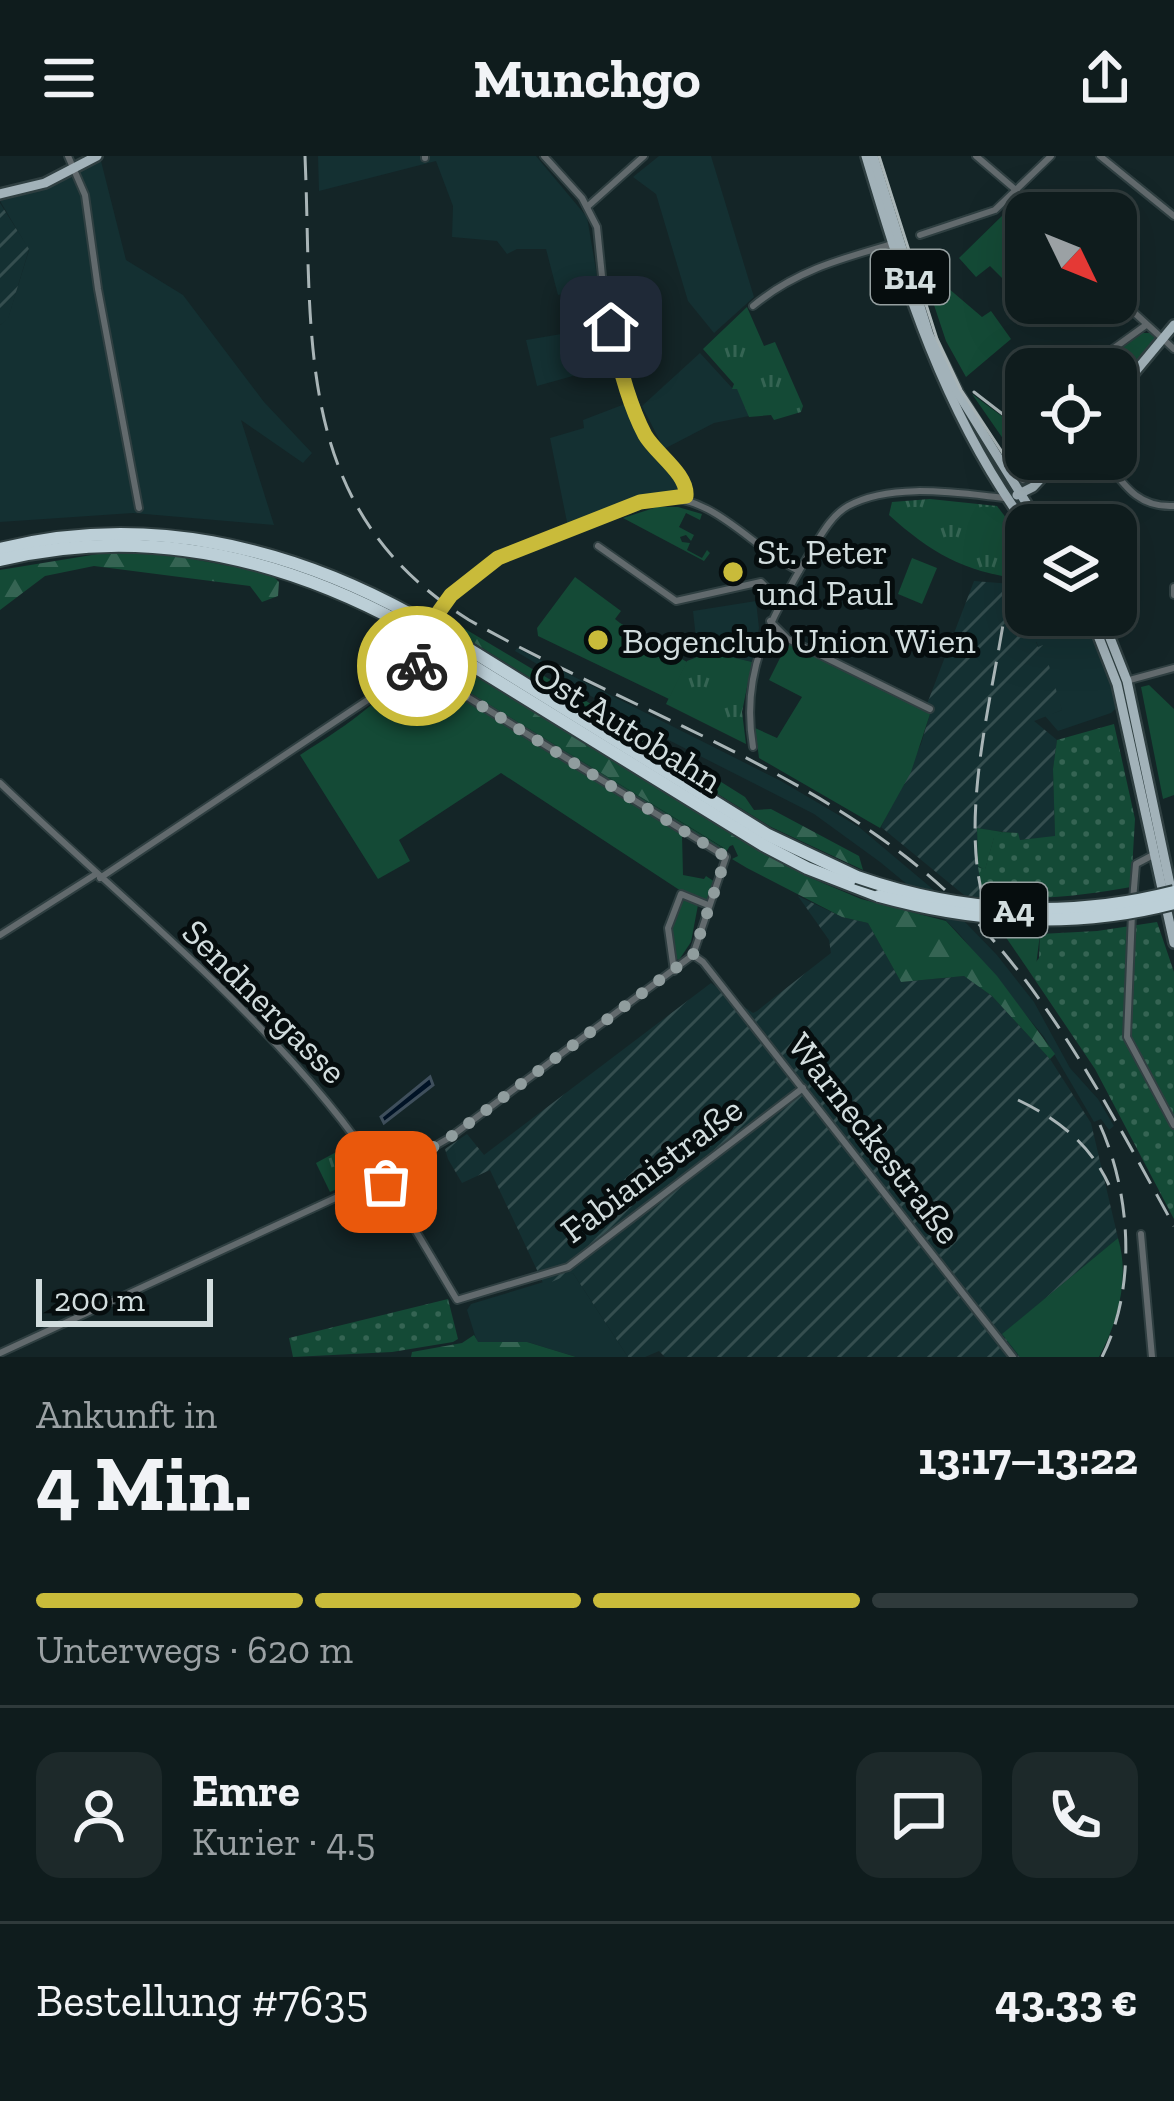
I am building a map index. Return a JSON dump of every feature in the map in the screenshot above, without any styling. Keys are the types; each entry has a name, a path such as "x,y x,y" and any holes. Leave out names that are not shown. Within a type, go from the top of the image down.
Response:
{"highway":[{"name":"Ost Autobahn","path":"0,549 113,534 211,541 297,562 373,593 409,620 768,835 857,877 927,898 1017,910 1105,906 1174,892"},
{"name":"Ost Autobahn","path":"0,560 97,545 198,550 288,571 409,620"},
{"name":"Ost Autobahn","path":"439,638 763,845 879,896 925,909 1016,921 1106,917 1174,904"}],"main road":[{"path":"0,194 45,183 97,156"},
{"name":"B14","path":"869,156 927,348 1010,504"},
{"name":"B14","path":"869,156 929,335 1025,504"},
{"path":"1137,370 1174,325"},
{"path":"1006,498 1040,480"},
{"path":"1100,636 1122,682"},
{"path":"1108,636 1174,904"},
{"path":"1163,853 1174,943"}],"street":[{"path":"68,156 85,195 139,508"},
{"path":"544,156 587,207 597,227 619,364 646,436 687,486 684,499"},
{"path":"587,207 644,156"},
{"path":"976,156 1018,192 1051,156"},
{"path":"1100,156 1174,216"},
{"path":"920,235 976,220 1005,201"},
{"path":"753,306 780,283 810,268 892,244"},
{"path":"1137,316 1174,349"},
{"path":"1114,348 1146,325"},
{"path":"1121,480 1132,494 1155,507 1174,506"},
{"path":"752,747 750,701 762,638 775,608 825,529 853,504 907,492 1006,498"},
{"path":"0,935 361,705 386,684 451,595 487,564 640,502 684,499 711,509 799,571"},
{"path":"598,546 676,601 764,581 771,592"},
{"path":"775,608 767,601 771,592 790,584"},
{"path":"770,621 788,639 930,709"},
{"path":"0,1353 383,1176 449,1138 693,955 726,857 406,659"},
{"path":"1122,682 1174,668"},
{"name":"Sendnergasse","path":"0,783 296,1066 383,1176 457,1300"},
{"path":"1163,853 1136,866 1126,1031 1174,1126"},
{"path":"674,971 668,928 681,894 710,905"},
{"name":"Warneckestraße","path":"693,955 1013,1357"},
{"name":"Fabianistraße","path":"457,1300 568,1267 802,1088"},
{"path":"1141,1234 1152,1357"}],"shaded area":[{"path":"318,156 536,156 587,217 599,287 558,295 546,249 517,249 507,254 497,241 452,237 453,206 436,161 319,191"},
{"path":"659,156 711,156 754,297 714,333 688,301 656,194 633,177"},
{"path":"101,161 126,260 183,295 264,402 312,453 303,463 241,420 274,525 133,513 0,522 0,325 8,318 29,250 0,201 46,189"},
{"path":"0,203 29,249 8,319 0,325"},
{"path":"602,323 616,364 537,386 526,340"},
{"path":"700,353 737,388 749,416 714,423 664,449 642,406"},
{"path":"630,402 641,433 680,481 680,488 568,527 550,438 584,428 583,420"},
{"path":"974,581 1005,583 1005,636 1052,636 1036,642 1038,647 1043,645 1062,710 1034,721 1057,740 1055,837 1019,840 1017,833 977,829 982,891 989,899 964,895 881,827 921,744 932,707 927,704"},
{"path":"756,601 759,628 752,662 710,652 698,657 693,611"},
{"path":"1049,636 1114,636 1136,689 1111,713 1058,731 1045,716 1062,710 1036,641"},
{"path":"515,651 781,781 859,827 935,891 997,955 1034,1002 1070,1068 1114,1126 1109,1130 1101,1119 1094,1122 1044,1037 960,935 880,862 814,814 643,727"},
{"path":"798,896 842,917 868,923 901,982 964,976 992,996 1050,1059 1091,1123 1118,1238 1003,1334 1020,1357 665,1357 659,1351 628,1357 573,1273 544,1285 490,1170 462,1183 448,1159 445,1149 467,1134 484,1155 711,983 753,1013 757,1011 831,953 829,940"},
{"path":"430,1077 433,1085 384,1123 381,1117"},
{"path":"573,1273 628,1357 576,1357 527,1342 477,1342 467,1310 471,1304"}],"green space":[{"path":"1005,213 1005,281 990,266 976,277 959,258"},
{"path":"941,282 982,317 991,311 1011,339 966,377 946,341 930,293"},
{"path":"747,307 764,346 775,342 803,406 801,412 774,420 771,415 749,417 737,389 732,389 734,384 703,349"},
{"path":"1137,333 1151,333 1158,339 1137,364 1137,348 1117,348"},
{"path":"972,394 1005,418 1005,442"},
{"path":"930,499 997,506 1005,516 1005,575 969,567 920,541 889,515 892,502"},
{"path":"657,507 702,514 700,520 686,513 679,527 694,535 691,541 686,535 680,537 690,543 687,550 702,558 707,550 710,553 704,561 623,518"},
{"path":"104,553 172,555 271,574 279,582 278,596 262,602 250,586 94,566 45,576 0,610 0,570"},
{"path":"912,558 937,568 922,604 898,594"},
{"name":"Bogenclub Union Wien","path":"575,577 621,611 615,619 620,623 687,662 669,699 538,636 537,628"},
{"path":"445,617 710,775 745,797 754,810 771,809 859,856 863,870 771,827 450,628"},
{"path":"788,642 931,711 911,772 880,828 759,758 755,728 777,738 802,697 769,680"},
{"path":"422,643 432,650 423,651 426,665 723,848 731,844 725,854 682,834 683,875 706,876 715,882 708,900 698,905 691,942 679,960 674,958 670,928 681,891 501,773 399,840 410,861 378,879 300,755 383,694"},
{"path":"423,650 432,650 804,875 861,899 946,921 997,976 1055,1054 1050,1059 992,996 964,976 901,982 868,923 842,917 732,859 738,856 733,845 724,848 425,665"},
{"path":"710,652 752,662 742,712 746,744 666,704 687,661"},
{"path":"1149,685 1174,709 1174,795 1163,799 1141,687"},
{"path":"1114,724 1135,819 1131,887 1038,898 982,892 978,867 985,869 994,837 1003,832 1018,833 1020,840 1055,836 1057,740"},
{"path":"977,828 1003,832 994,838 985,870 978,866"},
{"path":"1157,922 1174,972 1174,1219 1095,1069 1029,971 1039,958 1040,934"},
{"path":"1003,933 1040,934 1036,966 1029,971"},
{"path":"353,1143 371,1173 330,1192 316,1163"},
{"path":"1118,1238 1123,1268 1120,1299 1099,1357 1020,1357 1002,1334"},
{"path":"448,1299 458,1339 453,1342 392,1352 293,1357 289,1338"},
{"path":"474,1335 478,1342 527,1342 576,1357 411,1357 412,1352 462,1343"}],"tram line":[{"path":"879,156 937,339 961,390 1005,456"},
{"path":"974,392 1005,416"}],"railway":[{"path":"305,156 313,354 323,415 341,473 369,526 411,576 469,620 777,774 892,847 944,889 1044,1006 1099,1092 1174,1226"},
{"path":"997,933 983,899 975,819 1005,612"},
{"path":"1018,1100 1071,1134 1109,1185"},
{"path":"1100,1125 1118,1181 1126,1241 1121,1301 1102,1357"}],"way so far":[{"path":"386,1182 383,1176 449,1138 693,955 726,857 417,666"}],"place":[{"name":"St. Peter und Paul","path":"733,572"},
{"name":"Bogenclub Union Wien","path":"598,640"}],"route":[{"path":"417,666 406,659 410,652 451,595 487,564 640,502 686,496 684,482 646,436 619,364 611,327"}]}
